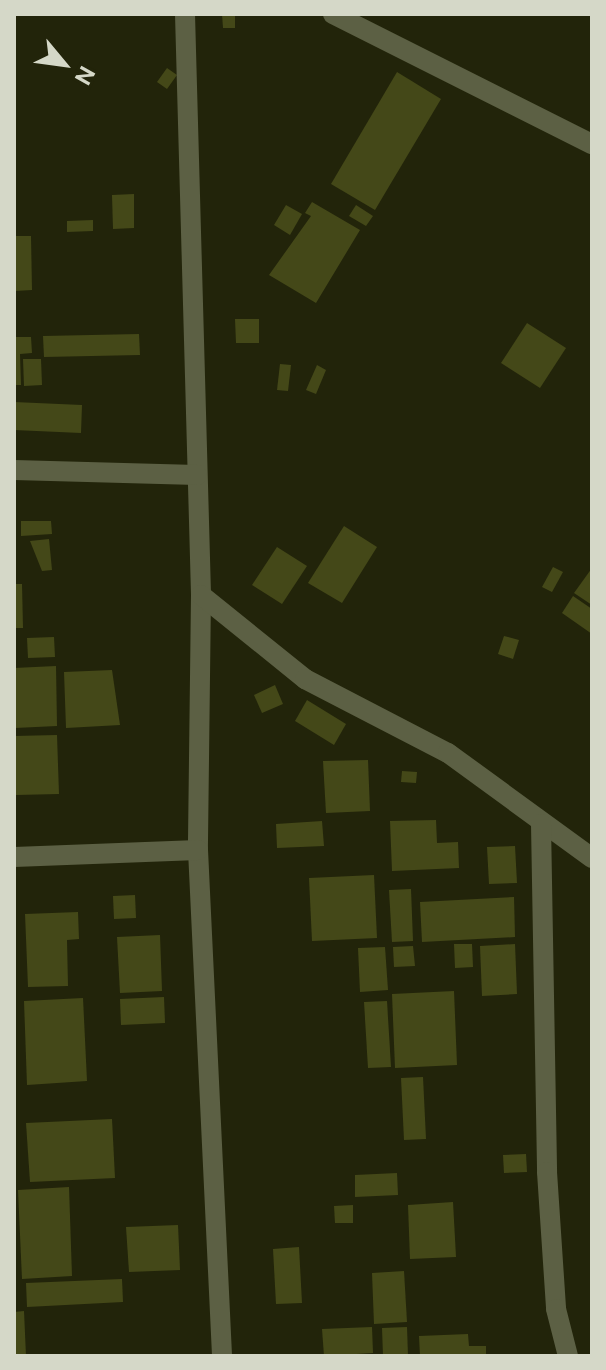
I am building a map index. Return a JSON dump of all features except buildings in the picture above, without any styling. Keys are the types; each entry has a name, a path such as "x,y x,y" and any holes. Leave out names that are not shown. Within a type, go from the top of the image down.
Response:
{"street":[{"path":"185,14 201,595 198,850 222,1356"},
{"path":"333,14 592,144"},
{"path":"14,470 197,475"},
{"path":"201,595 305,679 448,753 541,824 592,858"},
{"path":"541,824 547,1172 556,1309 568,1356"},
{"path":"14,857 198,850"}]}
